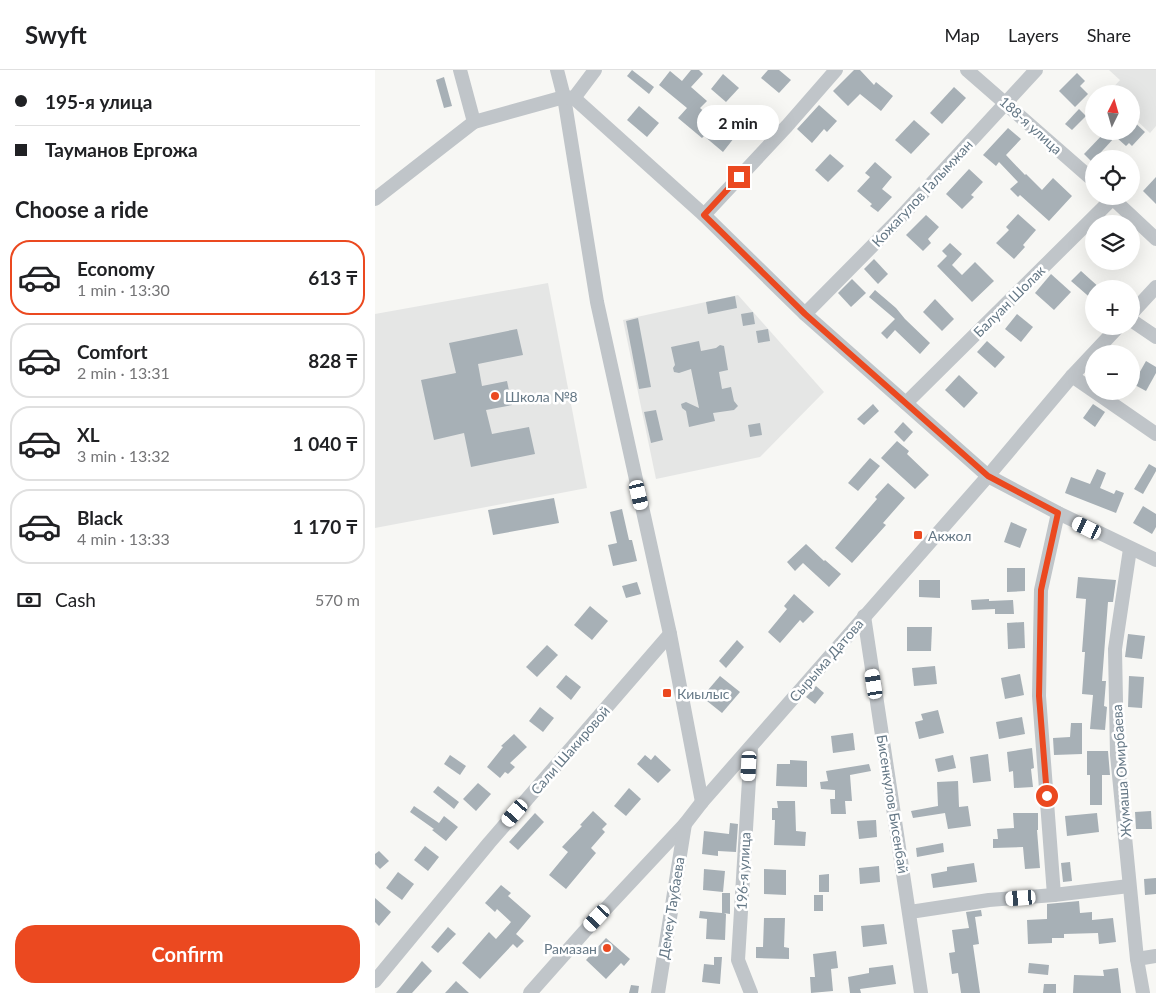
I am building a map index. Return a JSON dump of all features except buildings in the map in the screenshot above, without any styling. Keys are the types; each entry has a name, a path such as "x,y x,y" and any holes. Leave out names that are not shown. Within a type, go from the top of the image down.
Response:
{"street":[{"path":"460,70 475,122"},
{"path":"557,70 569,98 597,302 670,634 702,802"},
{"path":"375,199 475,122 569,98 595,70"},
{"path":"704,215 836,70"},
{"name":"188-я улица","path":"967,70 1085,173"},
{"name":"Кожагулов Галымжан","path":"805,314 897,221 1036,70"},
{"path":"569,98 704,215 805,314 988,476 1058,513 1156,560"},
{"name":"Балуан Шолак","path":"906,403 1104,205"},
{"path":"1120,205 1156,239"},
{"path":"1140,304 1156,287"},
{"path":"1140,326 1156,337"},
{"name":"Сырыма Датова","path":"530,993 685,824 702,802 988,476 1072,376 1111,335"},
{"path":"1072,376 1156,434"},
{"path":"1054,895 1039,696 1041,590 1058,513"},
{"name":"Жумаша Омирбаева","path":"1130,549 1115,649 1117,755 1129,886 1137,959 1143,993"},
{"name":"Бисенкулов Бисенбай","path":"864,616 921,993"},
{"name":"Сали Шакировой","path":"375,981 489,843 670,634"},
{"name":"196-я улица","path":"751,747 738,960 751,993"},
{"name":"Демеу Таубаева","path":"658,993 685,824"},
{"path":"910,912 989,900 1129,886"},
{"path":"1137,959 1156,956"}],"shaded area":[{"path":"1109,70 1156,70 1156,126 1150,133 1140,124 1140,85 1115,85 1120,80"},
{"path":"548,283 587,488 375,528 375,314"},
{"path":"738,295 824,392 760,457 656,479 623,320"}],"place":[{"name":"Школа №8","path":"495,396"},
{"name":"Акжол","path":"918,535"},
{"name":"Киылыс","path":"667,693"},
{"name":"Рамазан","path":"607,948"}],"route":[{"path":"739,177 704,215 805,314 988,476 1058,513 1041,590 1039,696 1047,796"}]}
